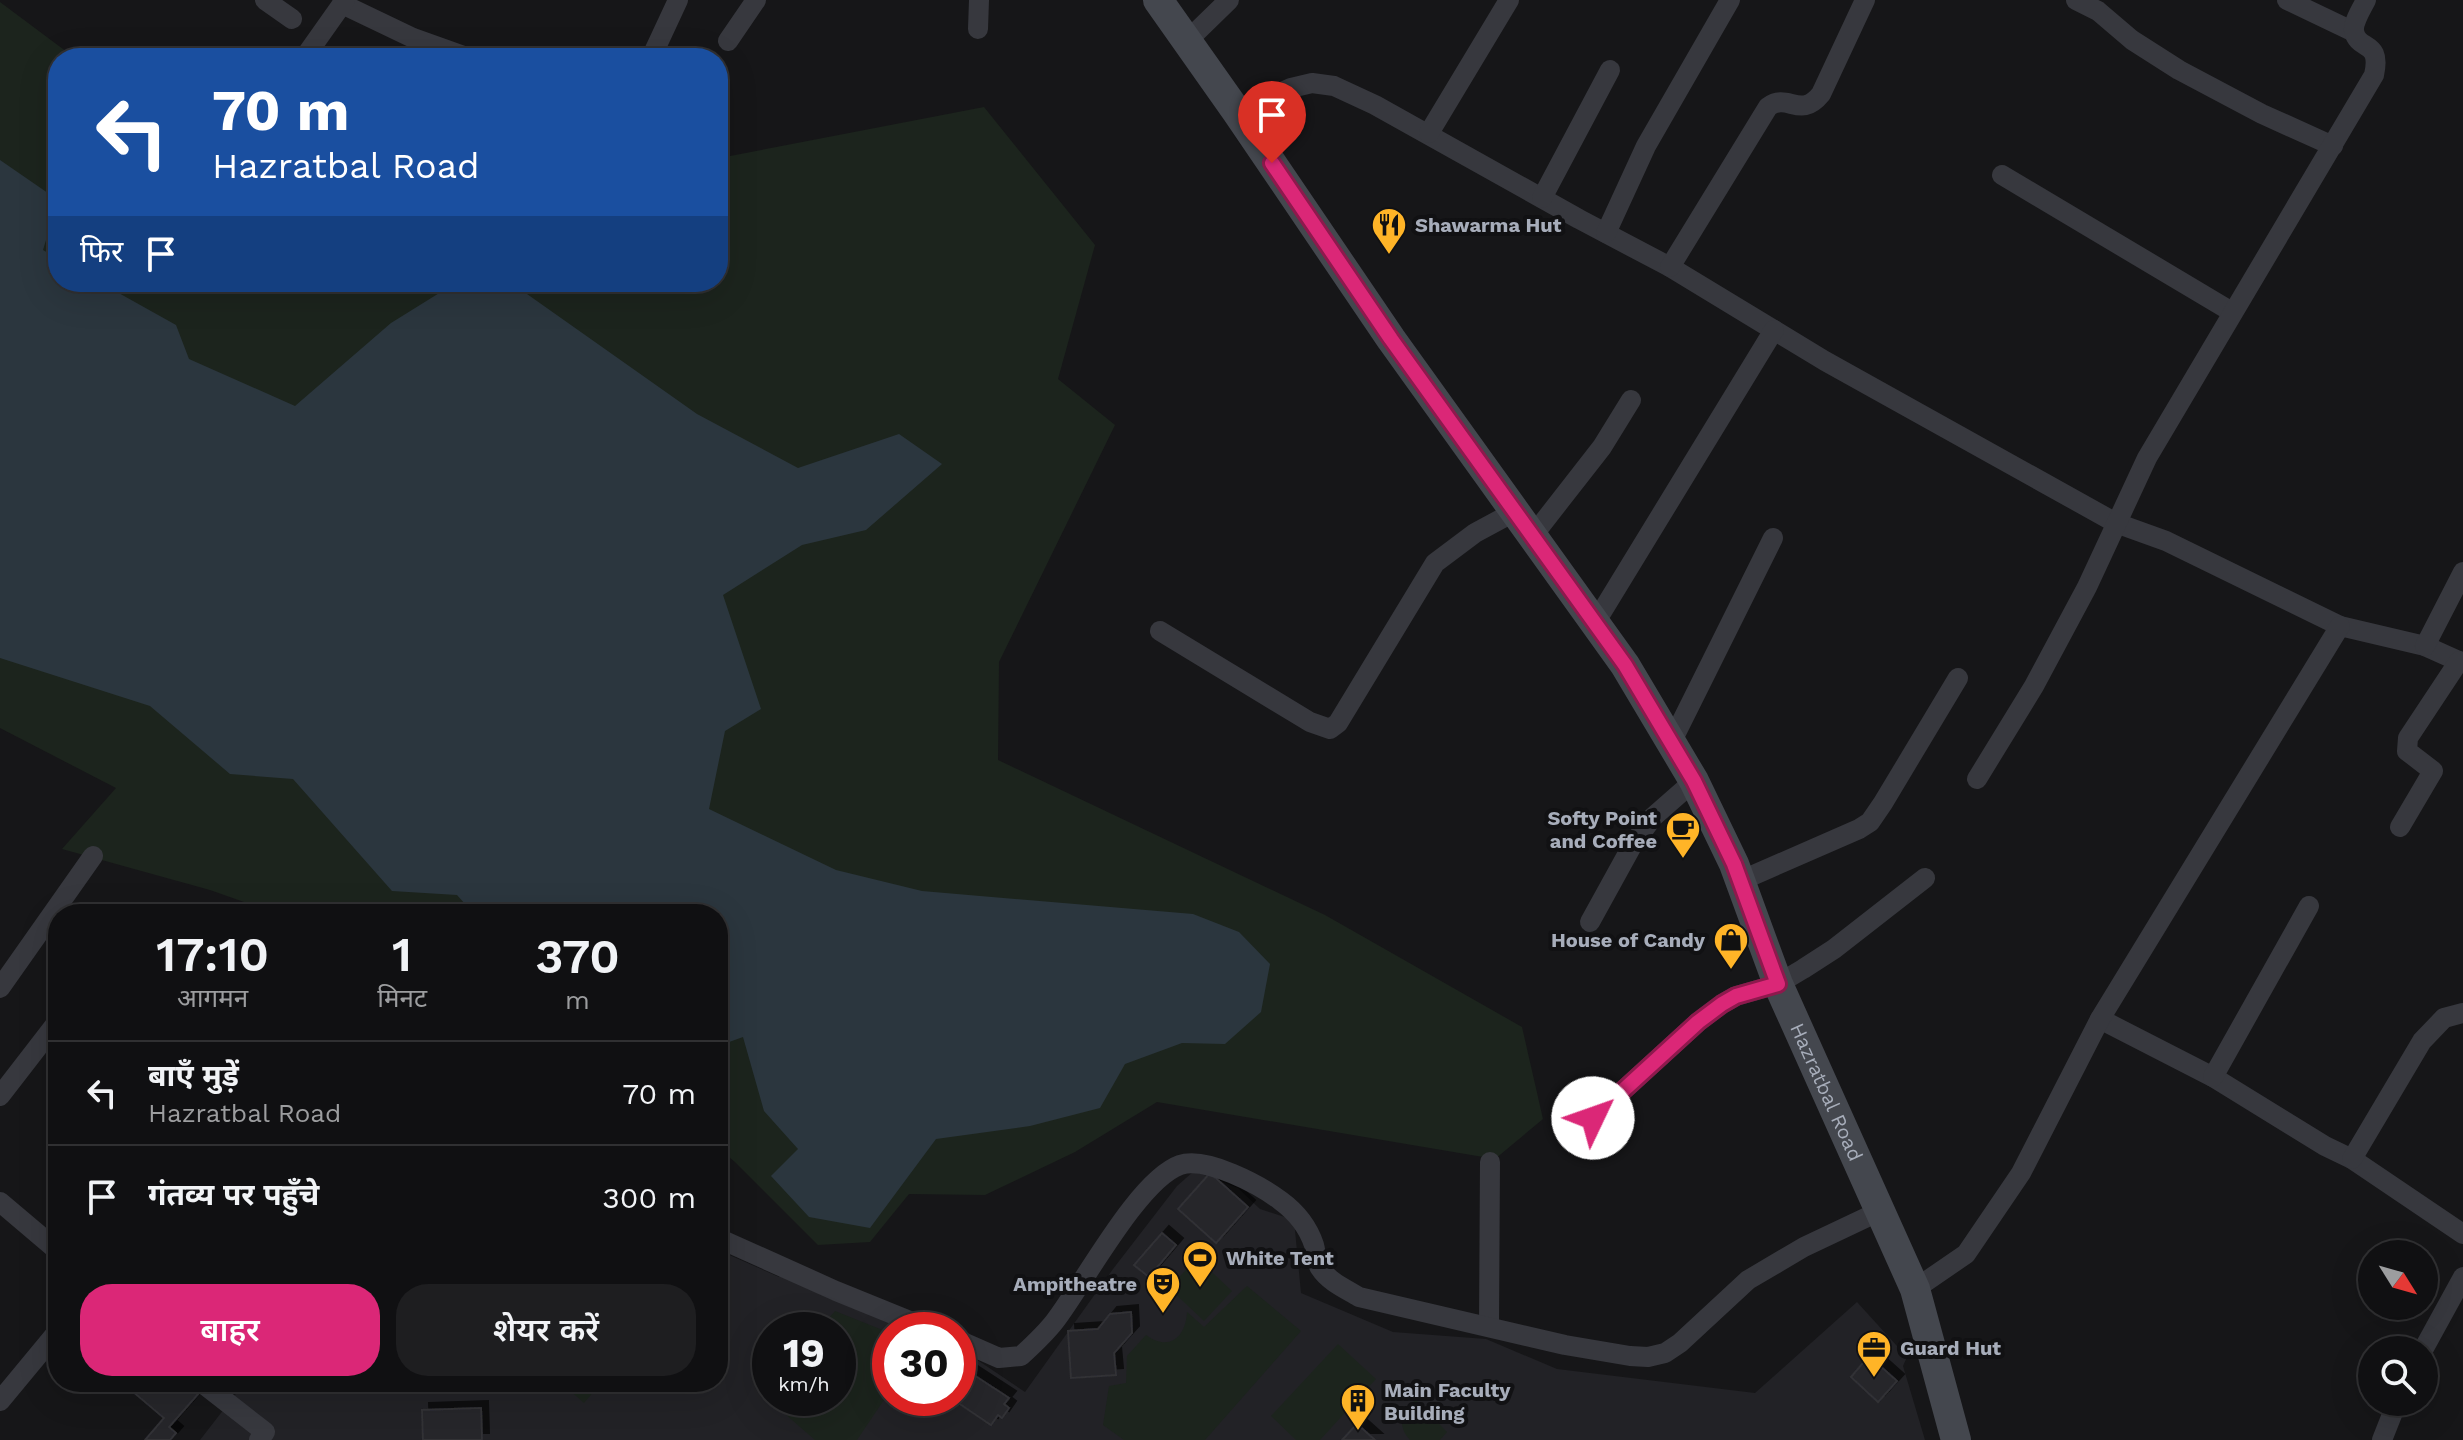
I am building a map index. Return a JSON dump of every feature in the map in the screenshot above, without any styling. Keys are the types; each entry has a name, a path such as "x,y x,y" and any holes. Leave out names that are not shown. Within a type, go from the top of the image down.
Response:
{"main road":[{"name":"Hazratbal Road","path":"1158,0 1391,339 1625,665 1694,781 1740,881 1778,984 1915,1289 1956,1440"}],"street":[{"path":"265,0 292,19"},
{"path":"656,48 678,0"},
{"path":"728,41 756,0"},
{"path":"978,29 979,0"},
{"path":"1187,41 1229,0"},
{"path":"1429,133 1509,0"},
{"path":"1606,233 1646,146 1730,0"},
{"path":"1670,267 1768,107 1784,102 1803,107 1821,94 1865,0"},
{"path":"2076,0 2098,11 2132,40 2179,70 2262,114 2333,146"},
{"path":"1977,779 2034,686 2087,587 2147,458 2374,75 2375,52 2354,32 2287,0"},
{"path":"2354,32 2366,0"},
{"path":"311,48 344,2 413,38 441,48"},
{"path":"1542,198 1610,70"},
{"path":"1237,112 1291,88 1325,83 1375,105 1670,267 1902,405 2116,523 2166,541 2340,626 2425,646 2461,662 2406,744 2407,751 2433,771 2400,827"},
{"path":"2002,175 2232,312"},
{"path":"1595,623 1774,330"},
{"path":"1531,538 1602,447 1631,400"},
{"path":"1160,631 1310,722 1330,729 1338,723 1435,563 1475,533 1514,512"},
{"path":"1671,743 1773,538"},
{"path":"2425,646 2463,572"},
{"path":"1915,1289 1966,1254 2021,1173 2100,1019 2340,626"},
{"path":"1740,881 1850,834 1870,822 1958,678"},
{"path":"1590,922 1633,844 1653,817 1694,781"},
{"path":"59,904 93,856"},
{"path":"1593,1118 1698,1022 1722,1004 1736,996 1778,984 1834,949 1925,878"},
{"path":"2213,1077 2309,906"},
{"path":"0,988 48,920"},
{"path":"2352,1159 2422,1041 2444,1018 2463,1013"},
{"path":"2100,1019 2213,1077 2325,1146 2352,1159 2463,1234"},
{"path":"2,1088 48,1033"},
{"path":"1489,1325 1490,1162"},
{"path":"976,1348 999,1358 1021,1356 1057,1319 1095,1259 1154,1186 1180,1165 1198,1163 1253,1183 1281,1201 1302,1222 1313,1243 1319,1267 1334,1283 1359,1297 1600,1352 1639,1356 1665,1353 1748,1280 1804,1247 1880,1211"},
{"path":"0,1202 48,1243"},
{"path":"728,1242 888,1312"},
{"path":"2431,1336 2463,1277"},
{"path":"0,1401 48,1343"},
{"path":"214,1392 265,1432 259,1440"},
{"path":"2382,1440 2391,1416"}],"shaded area":[{"path":"0,2 62,48 48,48 48,292 728,292 728,156 984,107 1095,245 1058,379 1115,425 999,662 998,760 1325,915 1522,1027 1543,1119 1495,1159 1157,1102 1075,1152 985,1195 909,1194 870,1242 818,1245 728,1156 728,904 250,904 62,849 116,788 0,728"},
{"path":"0,160 48,193 48,233 43,250 48,253 48,292 117,292 176,325 189,359 295,406 391,323 441,292 524,292 697,414 798,468 899,434 942,464 866,530 802,545 723,595 761,709 725,731 709,809 836,870 922,891 1193,914 1239,932 1270,964 1261,1012 1225,1044 1182,1043 1125,1064 1100,1108 1030,1126 936,1139 870,1228 809,1217 771,1176 798,1149 764,1111 743,1037 728,1042 728,904 465,904 457,895 392,891 293,779 230,774 150,706 0,658"},
{"path":"1194,1171 1238,1188 1260,1209 1294,1220 1301,1293 1393,1332 1486,1339 1557,1369 1755,1393 1857,1302 1907,1357 1903,1366 1925,1440 200,1440 237,1392 728,1392 728,1254 779,1277 787,1266 884,1312 872,1312 872,1416 976,1416 976,1359 1025,1392 1113,1269 1177,1186"},
{"name":"White Tent","path":"1197,1258 1232,1291 1204,1321 1169,1288"},
{"path":"1247,1286 1301,1331 1205,1440 1124,1440 1103,1425 1109,1386 1126,1383 1127,1356 1146,1335 1162,1342 1175,1339 1183,1329 1187,1312 1204,1327"},
{"path":"856,1319 872,1326 873,1416 857,1440 815,1440 787,1416 856,1416"},
{"path":"1338,1344 1376,1379 1320,1440 1296,1440 1271,1416"},
{"path":"571,1392 593,1392 584,1403"},
{"path":"1416,1400 1447,1432 1440,1440 1410,1440 1406,1435 1402,1418 1406,1408"}],"building":[{"path":"1210,1173 1248,1207 1216,1243 1178,1209"},
{"path":"1162,1233 1176,1245 1149,1277 1134,1265"},
{"path":"1131,1312 1132,1333 1114,1353 1116,1375 1071,1378 1068,1331 1098,1329 1110,1314"},
{"name":"Guard Hut","path":"1869,1356 1897,1381 1878,1402 1851,1377"},
{"path":"976,1376 1009,1398 1004,1404 1009,1408 1002,1418 998,1415 991,1425 976,1415"},
{"path":"133,1392 199,1393 169,1427 176,1433 170,1440 145,1440 164,1418"},
{"path":"481,1408 482,1440 423,1440 422,1410"},
{"name":"Main Faculty Building","path":"1357,1424 1375,1440 1342,1440"}],"place":[{"name":"Shawarma Hut","path":"1389,256"},
{"name":"Softy Point and Coffee","path":"1683,860"},
{"name":"House of Candy","path":"1731,971"},
{"name":"White Tent","path":"1200,1289"},
{"name":"Ampitheatre","path":"1163,1315"},
{"name":"Guard Hut","path":"1874,1379"},
{"name":"Main Faculty Building","path":"1358,1432"}],"route":[{"path":"1272,163 1391,339 1625,665 1694,781 1734,864 1778,984 1736,996 1722,1004 1698,1022 1593,1118"}]}
